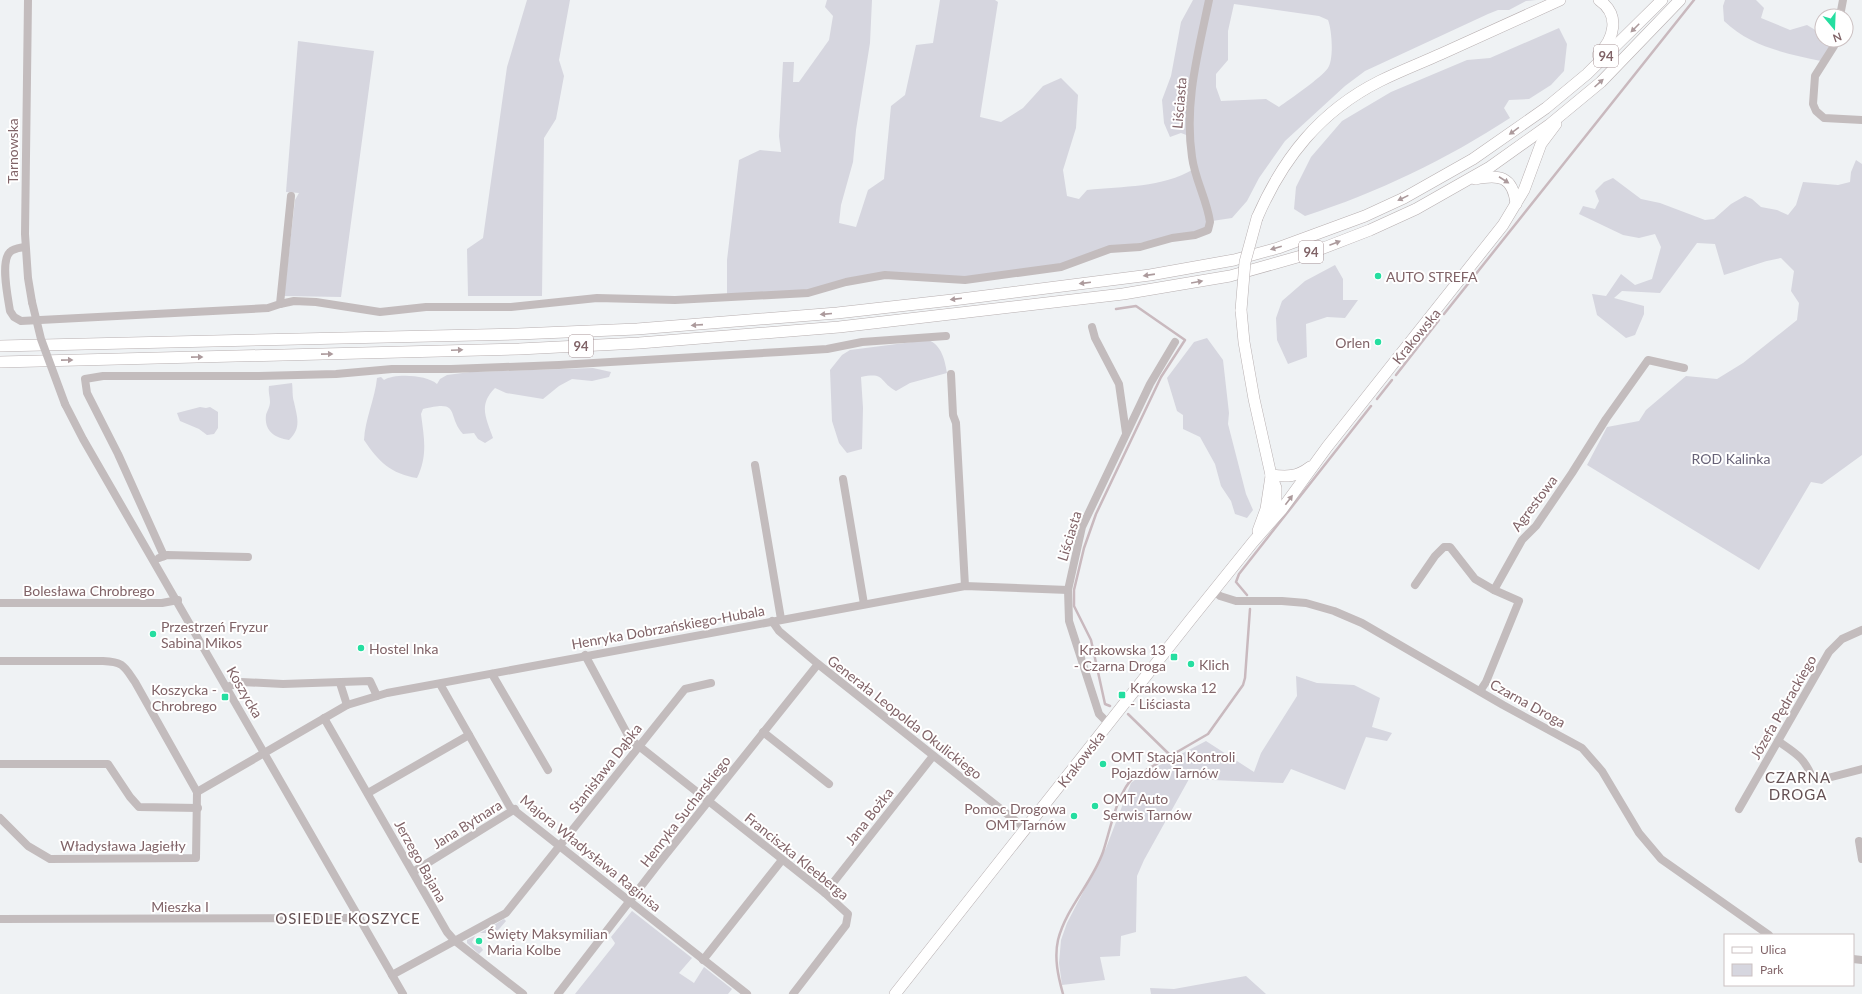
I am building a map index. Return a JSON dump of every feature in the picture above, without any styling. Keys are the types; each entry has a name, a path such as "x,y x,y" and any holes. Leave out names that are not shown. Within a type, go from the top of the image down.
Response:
{"main road":[{"path":"1305,478 1297,483 1286,484 1279,482 1271,475 1247,361 1241,310 1245,262 1257,218 1271,187 1288,159 1313,130 1343,104 1379,82 1560,0"},
{"path":"1546,108 1605,48 1613,31 1612,16 1608,8 1599,0"},
{"name":"94","path":"0,346 510,334 637,329 837,313 1150,275 1234,260 1278,248 1365,216 1440,179 1480,154 1546,108 1587,74 1662,0"},
{"name":"94","path":"0,362 520,349 639,343 839,327 1123,294 1230,276 1283,262 1370,230 1416,209 1454,188 1522,144 1570,108 1611,71 1680,0"},
{"name":"Krakowska","path":"896,994 1214,591 1270,521 1282,509 1312,466 1497,234 1524,190 1541,144 1570,108"},
{"path":"1454,188 1474,180 1491,176 1500,176 1511,185 1516,204"},
{"name":"Krakowska","path":"1271,475 1292,477 1301,474 1312,466"},
{"name":"Krakowska","path":"1270,521 1277,496 1276,488 1271,475"},
{"name":"Krakowska","path":"1253,542 1266,509 1271,475"}],"street":[{"name":"Tarnowska","path":"28,0 25,123 25,247 32,302 41,339 66,404"},
{"name":"Liściasta","path":"280,304 294,301 316,302 380,312 426,306 511,307 596,298 675,300 808,293 846,282 886,275 966,280 1061,267 1110,249 1140,247 1172,238 1195,235 1208,230 1210,222 1192,159 1188,112 1209,0"},
{"path":"1833,48 1815,76 1814,108 1824,118 1862,120"},
{"path":"25,247 15,248 9,252 5,260 3,286 10,311 14,317 21,321 184,311 259,309 280,304 291,196"},
{"path":"1092,327 1095,338 1119,384 1126,434"},
{"path":"164,556 118,454 87,393 85,379 103,376 259,376 336,374 392,369 451,369 559,364 827,349 862,342 946,336"},
{"name":"Liściasta","path":"1109,724 1099,714 1069,621 1068,590 1082,527 1150,384 1175,342"},
{"name":"Agrestowa","path":"1494,590 1522,540 1536,526 1606,419 1648,360 1684,368"},
{"path":"951,374 953,415 956,422 965,586"},
{"name":"Koszycka","path":"66,404 83,439 155,560 403,994"},
{"path":"755,465 781,619"},
{"path":"842,479 864,604"},
{"path":"1415,585 1435,556 1444,547 1450,546 1475,579 1494,590 1519,601 1486,682 1480,691"},
{"path":"155,560 164,556 248,557"},
{"name":"Henryka Dobrzańskiego-Hubala","path":"265,753 348,705 377,696 585,655 965,586 1068,590"},
{"name":"Czarna Droga","path":"1214,591 1220,596 1236,601 1282,601 1306,603 1334,611 1362,623 1582,748 1602,771 1639,833 1661,859 1768,934"},
{"name":"Bolesława Chrobrego","path":"0,603 162,603 178,600"},
{"name":"Generała Leopolda Okulickiego","path":"772,621 779,631 818,664 1026,829"},
{"name":"Józefa Pędrackiego","path":"1739,810 1829,652 1842,639 1862,630"},
{"name":"Franciszka Kleeberga","path":"585,655 630,738 638,746 825,893 848,914 848,920 793,994"},
{"name":"Władysława Jagiełły","path":"0,661 103,661 117,662 124,665 197,792 198,808 196,858 50,858 38,854 0,818"},
{"name":"Henryka Sucharskiego","path":"558,994 818,664"},
{"path":"492,674 548,770"},
{"path":"227,687 241,682 283,684 370,681 377,696"},
{"path":"340,683 348,705"},
{"name":"Stanisława Dąbka","path":"392,975 506,913 685,689 710,683"},
{"name":"Majora Władysława Raginisa","path":"440,684 510,806 747,994"},
{"name":"Jerzego Bajana","path":"324,718 447,932 454,940 523,994"},
{"path":"763,732 829,784"},
{"path":"368,793 468,735"},
{"path":"1778,741 1799,755 1807,765 1812,777 1820,780 1862,768"},
{"path":"197,792 265,753"},
{"name":"Jana Bożka","path":"825,893 934,756"},
{"path":"0,764 108,764 130,797 139,807 198,808"},
{"name":"Jana Bytnara","path":"413,872 515,809"},
{"path":"1859,841 1862,859"},
{"path":"703,960 782,860"},
{"name":"Mieszka I","path":"0,919 360,918"}],"green space":[{"path":"527,0 570,0 559,60 564,76 556,119 544,138 542,296 468,296 467,249 483,238 507,67"},
{"path":"827,0 872,0 870,43 856,130 853,162 841,205 839,223 856,227 868,190 884,179 891,106 905,95 916,45 933,43 940,0 995,0 998,2 980,117 1001,122 1023,108 1043,86 1061,78 1078,95 1076,128 1063,170 1067,196 1079,199 1087,190 1128,187 1155,183 1169,180 1194,169 1189,136 1181,133 1170,137 1164,123 1162,100 1171,76 1181,22 1193,0 1536,0 1526,1 1509,10 1498,10 1488,14 1365,71 1345,86 1285,141 1259,178 1247,201 1232,218 1212,221 1212,230 1112,248 1062,265 974,277 897,275 819,290 727,297 727,260 739,160 760,150 781,152 779,136 783,62 794,62 793,82 799,82 829,40 833,16 825,7","holes":["1234,4 1319,16 1328,20 1331,30 1332,44 1330,64 1319,77 1279,107 1266,99 1221,101 1216,87 1216,74 1228,60 1228,31"]},
{"path":"1725,0 1756,0 1764,8 1761,18 1790,30 1807,25 1814,29 1814,48 1828,48 1821,61 1769,48 1745,37 1724,21 1723,6"},
{"path":"1559,28 1567,44 1564,71 1551,85 1529,99 1509,100 1504,108 1510,118 1436,161 1359,197 1305,216 1294,209 1296,187 1311,157 1342,121 1391,92 1467,60 1490,58"},
{"path":"298,41 374,51 341,297 284,296 295,200 299,193 286,192"},
{"name":"ROD Kalinka","path":"1856,160 1862,164 1862,455 1822,484 1811,482 1759,570 1587,465 1607,427 1639,421 1646,410 1686,376 1717,379 1743,363 1797,320 1799,303 1791,291 1794,271 1781,258 1759,263 1724,275 1715,244 1697,243 1660,293 1622,291 1614,298 1644,306 1644,314 1635,335 1626,338 1597,315 1592,294 1606,296 1621,274 1635,285 1652,279 1661,247 1655,234 1639,238 1623,235 1579,214 1583,206 1595,209 1599,201 1595,191 1604,182 1613,178 1641,199 1660,203 1705,220 1714,219 1731,204 1745,196 1752,199 1761,207 1777,210 1788,215 1796,205 1803,182 1838,185 1850,182 1851,172"},
{"path":"1335,265 1343,279 1343,300 1358,300 1345,318 1327,317 1306,324 1307,357 1288,364 1277,340 1276,318 1282,301 1305,281"},
{"path":"1207,338 1223,360 1229,413 1228,424 1246,494 1253,510 1247,518 1235,514 1231,501 1221,486 1215,464 1200,437 1183,429 1183,415 1177,411 1167,378 1194,342"},
{"path":"928,340 933,342 940,349 947,373 910,383 896,391 881,378 874,376 861,377 863,408 862,449 847,453 839,443 832,421 830,370 842,355 850,350"},
{"path":"593,368 611,372 609,377 592,381 572,379 559,386 543,399 506,393 495,388 490,394 485,406 486,418 493,438 485,443 478,439 474,433 463,434 448,408 443,406 435,406 423,409 421,414 424,454 423,462 417,478 392,470 380,460 364,440 366,424 377,378 381,377 384,380 396,376 411,376 426,379 437,384 440,379 447,375 470,372"},
{"path":"292,383 298,422 296,431 289,440 279,438 272,433 267,425 266,415 270,404 269,386"},
{"path":"200,407 210,407 218,412 218,428 214,434 207,435 199,429 180,421 177,413"},
{"path":"1296,676 1317,683 1354,685 1380,698 1372,727 1392,733 1387,741 1366,737 1345,790 1291,769 1283,783 1189,779 1144,860 1137,876 1136,932 1121,936 1120,956 1100,957 1105,980 1062,985 1059,963 1061,940 1067,923 1106,848 1131,783 1141,775 1206,741 1254,772 1261,753 1297,696"},
{"path":"632,911 692,958 679,973 694,983 704,967 732,989 728,994 575,994 614,945 615,943 611,937"},
{"path":"504,919 506,921 495,932 480,933"},
{"path":"475,936 472,942 474,945 481,947 483,950 479,954 467,943 467,940"},
{"path":"1246,976 1266,994 1151,994 1150,988 1174,989"}],"waterway":[{"path":"1444,314 1694,0"},
{"path":"1110,706 1105,704 1091,640 1074,606 1074,590 1084,548 1096,514 1161,377 1185,340 1136,306 1116,309"},
{"path":"1396,375 1439,320"},
{"path":"1377,399 1392,380"},
{"path":"1247,595 1236,582 1239,574 1371,406"},
{"path":"1063,994 1057,967 1056,954 1058,940 1067,917 1103,852 1115,812 1123,792 1134,777 1208,734 1243,685 1245,678 1250,609"},
{"path":"1128,714 1171,756"}],"place":[{"name":"AUTO STREFA","path":"1378,276"},
{"name":"Orlen","path":"1378,342"},
{"name":"Przestrzeń Fryzur Sabina Mikos","path":"153,634"},
{"name":"Hostel Inka","path":"361,648"},
{"name":"Krakowska 13 - Czarna Droga","path":"1174,657"},
{"name":"Klich","path":"1191,664"},
{"name":"Krakowska 12 - Liściasta","path":"1122,695"},
{"name":"Koszycka - Chrobrego","path":"225,697"},
{"name":"OMT Stacja Kontroli Pojazdów Tarnów","path":"1103,764"},
{"name":"OMT Auto Serwis Tarnów","path":"1095,806"},
{"name":"Pomoc Drogowa OMT Tarnów","path":"1074,816"},
{"name":"Święty Maksymilian Maria Kolbe","path":"479,941"}],"district":[{"name":"CZARNA DROGA","path":"1798,786"},
{"name":"OSIEDLE KOSZYCE","path":"348,918"}]}
